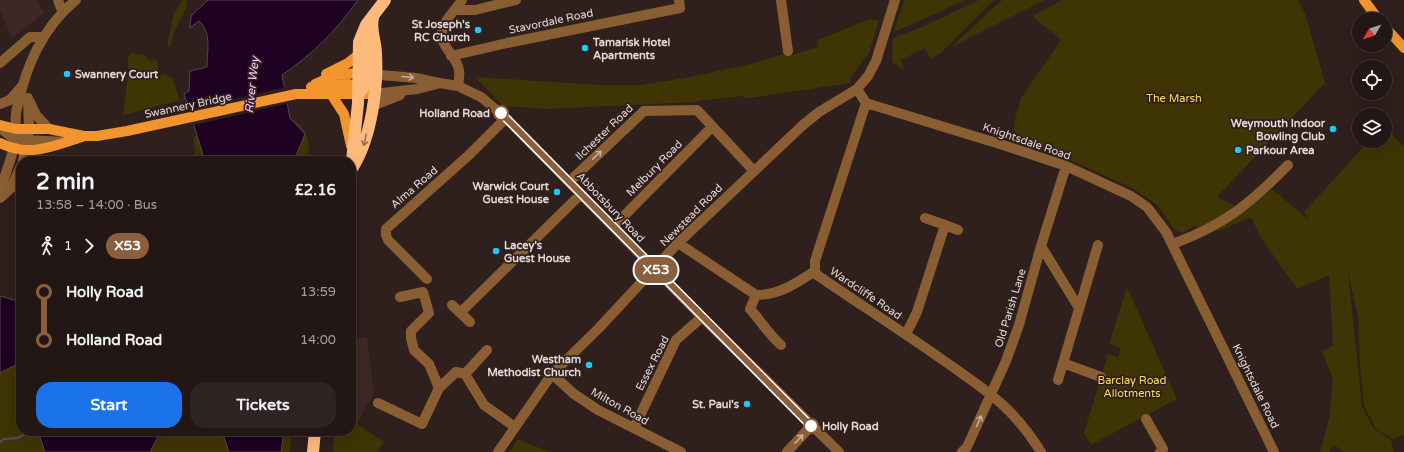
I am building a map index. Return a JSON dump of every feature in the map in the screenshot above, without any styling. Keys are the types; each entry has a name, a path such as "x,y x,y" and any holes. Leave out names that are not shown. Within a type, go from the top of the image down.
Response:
{"highway":[{"path":"356,160 364,145 367,87 358,55 362,33 385,0"},
{"path":"352,156 376,52 371,32 373,17"},
{"path":"313,452 315,436"}],"main road":[{"path":"1364,0 1373,12"},
{"path":"1392,35 1404,48"},
{"path":"304,91 327,73 348,63 358,55"},
{"path":"304,91 349,84 367,87"},
{"name":"Swannery Bridge","path":"0,143 15,144 25,150 42,150 84,136 113,134 304,91 331,94 367,87"},
{"path":"331,94 344,114 352,153"},
{"path":"0,125 16,129 28,135"},
{"name":"Swannery Bridge","path":"28,135 49,129 84,136"}],"street":[{"path":"58,0 62,11"},
{"path":"0,191 15,144 16,109 31,59 43,37 62,11 76,0"},
{"path":"458,86 460,71 444,46 442,35 444,25 462,0"},
{"path":"456,10 475,10 516,0"},
{"name":"Stavordale Road","path":"451,56 680,8 679,0"},
{"path":"781,0 788,51"},
{"name":"Newstead Road","path":"498,452 552,374 655,269 678,243 814,116 857,89 876,61 895,0"},
{"path":"0,63 30,37 43,37"},
{"name":"Abbotsbury Road","path":"367,87 416,78 458,86 481,97 506,118 702,317 838,452"},
{"name":"Abbotsbury Road","path":"367,87 417,89 438,83"},
{"path":"24,85 36,115 49,129"},
{"path":"0,104 10,100 24,85"},
{"path":"857,89 866,103"},
{"path":"24,156 28,135 28,98"},
{"name":"Knightsdale Road","path":"866,103 1066,166 1117,188 1147,207 1173,244 1274,452"},
{"name":"Wardcliffe Road","path":"866,103 815,261 815,271 817,275 906,334 1004,404 1024,425 1041,452"},
{"name":"Ilchester Road","path":"569,182 644,111 697,110 754,171"},
{"name":"Alma Road","path":"427,279 388,240 386,229 469,155 506,118"},
{"name":"Melbury Road","path":"613,226 712,127"},
{"path":"0,128 15,144"},
{"name":"Swannery Bridge","path":"28,135 64,142"},
{"path":"1173,244 1225,221 1264,190 1288,165"},
{"name":"Old Parish Lane","path":"967,450 1019,325 1041,246 1066,166"},
{"path":"0,198 11,188 16,177"},
{"path":"460,313 581,194"},
{"path":"925,218 958,230"},
{"path":"906,334 917,312 945,225"},
{"path":"678,243 756,295 770,295 783,291 815,271"},
{"path":"1058,380 1098,245"},
{"path":"1041,246 1079,308"},
{"path":"400,297 423,292 429,313 411,331 411,338 414,350 429,364 439,388"},
{"path":"756,295 750,309 766,327 770,335 781,345"},
{"path":"452,305 470,322"},
{"name":"Essex Road","path":"634,428 676,340 702,317"},
{"path":"464,374 487,350"},
{"path":"1063,363 1101,377"},
{"path":"378,403 422,424 439,388 456,372 464,374 484,405 515,427"},
{"name":"Milton Road","path":"552,374 574,394 598,410 681,452"},
{"path":"1146,420 1163,451"},
{"path":"787,452 811,426"}],"shaded area":[{"path":"0,0 38,0 44,13 12,38 0,10"},
{"path":"367,337 374,393 361,416 356,416 356,339"}],"green space":[{"path":"182,0 186,0 187,7 173,34 170,47 167,47 174,13"},
{"path":"904,0 966,0 894,32"},
{"path":"979,0 994,0 941,53 930,58 925,48 901,60 904,70 892,62 893,38 922,27"},
{"path":"1002,0 1045,0 951,47"},
{"name":"The Marsh","path":"1062,0 1298,0 1305,13 1325,83 1217,197 1246,211 1272,189 1309,220 1304,212 1363,148 1392,148 1392,134 1404,147 1404,435 1393,439 1376,429 1364,406 1360,367 1358,318 1348,271 1362,407 1373,428 1391,440 1394,452 1344,452 1334,445 1329,452 1320,452 1329,419 1333,380 1322,351 1333,346 1329,275 1297,289 1261,238 1251,217 1219,231 1194,226 1183,233 1175,230 1157,205 1134,189 1063,157 1012,142 1015,119 1021,98 1061,40 1032,16"},
{"path":"869,19 879,21 868,56 866,56 852,76 850,83 751,98 744,98 744,96 697,101 698,102 546,109 503,106 475,77 600,85 640,85 685,78 751,64 791,52 792,55 818,47 818,40"},
{"path":"133,52 140,55 143,54 152,62 156,58 159,70 150,73 128,68 128,56"},
{"path":"128,74 149,79 164,74 172,78 180,100 123,115"},
{"path":"291,118 305,131 309,147 308,156 296,156 305,134 197,137 203,156 195,156 194,136"},
{"name":"Barclay Road Allotments","path":"1127,287 1177,399 1091,445 1084,433 1108,354 1118,357 1121,348 1109,344"},
{"path":"16,365 16,436 40,436 45,452 0,452 0,373"},
{"path":"356,416 361,416 357,424 384,442 378,452 333,452 334,436 356,436"},
{"path":"158,436 224,436 229,452 150,452"},
{"path":"283,436 292,436 290,452 281,452"},
{"path":"518,439 549,452 509,452"}],"water":[{"name":"River Wey","path":"208,0 358,0 324,41 282,75 290,118 305,134 296,156 203,156 184,94 189,91 190,71 207,67 208,42 206,31 199,21 190,28 191,16"},
{"path":"0,296 16,301 16,365 0,373"},
{"path":"40,436 158,436 150,452 45,452"},
{"path":"224,436 283,436 281,452 229,452"}],"pier":[{"path":"286,87 290,103 191,126 187,110"}],"waterway":[{"path":"0,442 4,439 17,438 21,436"}],"bus line":[{"name":"X53","path":"501,113 811,426"}],"place":[{"name":"St Joseph's RC Church","path":"478,30"},
{"name":"Tamarisk Hotel Apartments","path":"585,48"},
{"name":"Swannery Court","path":"67,74"},
{"name":"Holland Road","path":"501,113"},
{"name":"Weymouth Indoor Bowling Club","path":"1333,129"},
{"name":"Parkour Area","path":"1238,150"},
{"name":"Warwick Court Guest House","path":"557,192"},
{"name":"Lacey's Guest House","path":"496,251"},
{"name":"Westham Methodist Church","path":"589,365"},
{"name":"St. Paul's","path":"747,404"},
{"name":"Holly Road","path":"811,426"}]}
